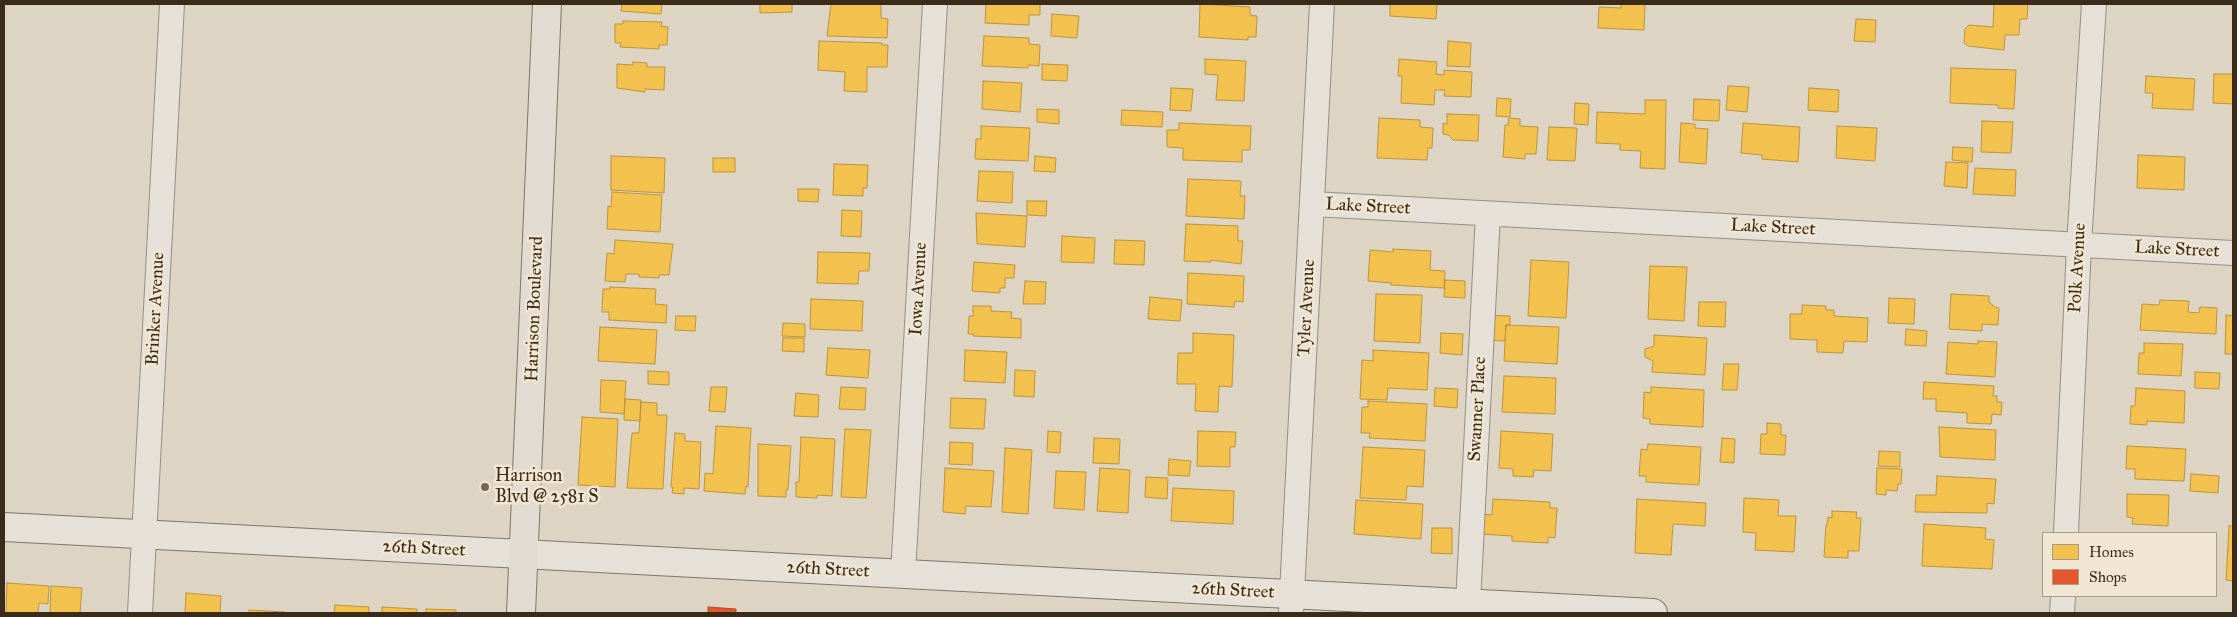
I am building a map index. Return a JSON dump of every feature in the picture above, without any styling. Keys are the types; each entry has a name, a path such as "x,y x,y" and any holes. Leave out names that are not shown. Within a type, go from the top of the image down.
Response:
{"main road":[{"name":"Harrison Boulevard","path":"521,613 547,4"}],"street":[{"name":"Brinker Avenue","path":"140,613 172,4"},
{"name":"Iowa Avenue","path":"903,574 935,4"},
{"name":"Tyler Avenue","path":"1291,604 1322,4"},
{"name":"Polk Avenue","path":"2066,532 2079,245 2094,4"},
{"name":"Lake Street","path":"1312,204 2233,253"},
{"name":"Swanner Place","path":"1468,603 1488,214"},
{"name":"26th Street","path":"4,527 903,574 1291,604 1468,603 1653,613"},
{"path":"2062,613 2063,597"}],"building: Homes":[{"path":"622,4 662,4 661,14 621,11"},
{"path":"760,4 792,4 792,12 760,13"},
{"path":"831,4 881,4 881,18 888,19 887,38 827,36"},
{"path":"986,4 1040,4 1040,15 1029,15 1029,25 985,23"},
{"path":"1200,4 1250,7 1250,15 1257,16 1256,37 1248,37 1248,40 1199,37"},
{"path":"1390,4 1437,4 1436,19 1390,16"},
{"path":"1621,4 1645,4 1644,30 1598,28 1599,7 1621,8"},
{"path":"1994,4 2028,4 2027,19 2020,19 2019,35 2005,35 2004,50 1968,46 1964,43 1965,29 1969,25 1993,27"},
{"path":"1052,14 1079,16 1077,38 1051,36"},
{"path":"1856,19 1876,20 1875,42 1854,41"},
{"path":"623,21 662,22 661,26 668,27 667,45 659,45 659,49 620,47 621,43 615,43 615,24 623,24"},
{"path":"984,36 1029,38 1029,44 1040,45 1039,66 1028,65 1028,68 982,66"},
{"path":"819,41 882,43 882,45 888,45 887,67 867,67 867,92 844,91 845,72 818,70"},
{"path":"1448,41 1471,43 1470,67 1447,66"},
{"path":"1205,59 1246,61 1244,101 1216,100 1218,75 1205,74"},
{"path":"1399,59 1437,62 1436,74 1444,75 1444,70 1472,72 1471,97 1444,96 1445,90 1435,90 1434,105 1401,103 1402,76 1398,76"},
{"path":"633,62 647,63 647,67 665,67 664,90 645,89 645,92 617,88 617,64 633,65"},
{"path":"1042,64 1068,65 1067,81 1042,80"},
{"path":"1951,68 2016,70 2014,109 1998,108 1998,105 1950,103"},
{"path":"2214,74 2233,74 2233,104 2213,103"},
{"path":"2146,76 2195,79 2193,110 2152,108 2153,93 2145,93"},
{"path":"983,81 1022,83 1020,112 982,109"},
{"path":"1728,86 1749,87 1747,112 1726,110"},
{"path":"1171,88 1193,89 1191,111 1170,110"},
{"path":"1809,88 1839,90 1838,112 1808,110"},
{"path":"1497,98 1511,99 1510,117 1496,116"},
{"path":"1694,99 1720,100 1719,121 1693,120"},
{"path":"1645,100 1666,100 1665,169 1640,168 1641,151 1620,150 1620,144 1596,143 1597,112 1645,114"},
{"path":"1575,103 1589,104 1588,125 1574,124"},
{"path":"1037,109 1059,110 1059,124 1037,122"},
{"path":"1122,110 1163,112 1162,127 1121,125"},
{"path":"1447,114 1479,115 1478,141 1453,140 1449,135 1443,134 1443,123 1447,124"},
{"path":"1379,118 1420,120 1420,127 1433,128 1432,148 1428,148 1427,160 1377,158"},
{"path":"1509,118 1520,119 1520,126 1538,127 1536,154 1525,154 1525,159 1503,157 1505,125 1508,125"},
{"path":"1982,121 2013,122 2011,153 1981,152"},
{"path":"1179,123 1251,126 1250,150 1242,150 1242,162 1183,160 1183,148 1167,147 1167,130 1179,130"},
{"path":"1681,123 1695,124 1695,128 1708,129 1706,164 1679,162"},
{"path":"1743,123 1800,127 1798,162 1762,159 1762,155 1741,153"},
{"path":"981,126 1030,128 1028,161 975,159 976,139 981,139"},
{"path":"1837,126 1877,128 1875,161 1836,158"},
{"path":"1549,127 1577,128 1575,161 1547,160"},
{"path":"1953,147 1973,148 1972,162 1952,160"},
{"path":"2138,155 2185,157 2184,190 2137,188"},
{"path":"611,156 665,158 664,193 611,190"},
{"path":"1035,156 1056,158 1055,172 1034,171"},
{"path":"713,158 735,158 735,172 713,172"},
{"path":"1946,162 1968,163 1967,188 1944,186"},
{"path":"834,164 868,165 867,188 863,188 863,196 833,195"},
{"path":"1975,168 2016,170 2015,196 1973,194"},
{"path":"979,171 1013,172 1012,203 977,201"},
{"path":"1188,179 1241,181 1240,196 1245,196 1244,219 1186,216"},
{"path":"798,189 819,189 818,202 798,201"},
{"path":"612,192 662,195 660,232 607,229 608,206 611,207"},
{"path":"1027,201 1047,201 1046,216 1027,215"},
{"path":"842,210 862,211 861,237 841,236"},
{"path":"976,213 1027,216 1025,247 977,244"},
{"path":"1186,224 1238,226 1238,241 1243,241 1241,264 1211,260 1211,262 1184,261"},
{"path":"1062,236 1095,238 1094,263 1061,262"},
{"path":"615,240 673,244 669,275 659,275 659,278 639,277 639,274 626,274 625,282 605,281 607,253 614,254"},
{"path":"1115,240 1145,241 1144,265 1114,264"},
{"path":"1393,249 1431,251 1430,270 1445,271 1444,288 1391,285 1391,283 1368,281 1370,250 1393,252"},
{"path":"818,252 870,253 869,271 859,271 858,284 817,283"},
{"path":"1531,260 1569,262 1566,318 1528,316"},
{"path":"974,262 1015,265 1014,278 1005,278 1005,288 1000,288 1000,293 972,291"},
{"path":"1650,266 1687,267 1684,321 1648,319"},
{"path":"1188,273 1244,276 1243,302 1235,301 1234,307 1187,304"},
{"path":"1445,280 1465,281 1465,298 1444,297"},
{"path":"1025,281 1046,282 1045,304 1023,304"},
{"path":"610,287 656,289 655,304 667,305 666,323 609,320 609,312 602,312 603,289 610,289"},
{"path":"1376,294 1422,295 1420,343 1374,341"},
{"path":"1951,294 1989,296 1989,302 1999,308 1998,325 1982,324 1982,331 1949,329"},
{"path":"1150,297 1182,300 1180,321 1148,319"},
{"path":"1889,298 1915,299 1914,324 1888,323"},
{"path":"811,299 863,301 862,331 810,329"},
{"path":"2160,300 2189,301 2188,312 2199,313 2200,307 2217,308 2216,334 2140,330 2142,304 2159,305"},
{"path":"1699,302 1726,302 1725,327 1698,326"},
{"path":"1802,305 1826,306 1826,310 1834,310 1834,316 1868,318 1867,342 1844,341 1843,353 1817,352 1817,340 1790,339 1790,314 1802,314"},
{"path":"973,306 991,306 991,311 1012,312 1011,318 1021,319 1021,338 973,336 973,334 968,334 969,316 973,316"},
{"path":"1486,315 1510,316 1510,325 1506,325 1505,341 1485,340"},
{"path":"2226,315 2233,316 2233,354 2225,354"},
{"path":"676,316 696,316 695,331 675,330"},
{"path":"783,323 805,324 805,337 782,336"},
{"path":"1506,325 1559,327 1557,364 1504,361"},
{"path":"600,327 657,330 655,364 598,361"},
{"path":"1906,329 1927,331 1926,346 1905,345"},
{"path":"1193,333 1234,335 1232,387 1219,386 1218,412 1195,411 1196,384 1177,384 1178,353 1193,353"},
{"path":"1441,333 1463,334 1462,355 1440,353"},
{"path":"1654,335 1707,338 1705,375 1652,372 1653,361 1645,357 1645,349 1654,346"},
{"path":"783,338 804,338 804,352 782,351"},
{"path":"1978,341 1997,342 1995,377 1946,374 1948,342 1978,344"},
{"path":"2144,343 2183,344 2181,376 2138,374 2139,353 2144,353"},
{"path":"828,348 870,350 868,378 826,375"},
{"path":"965,350 1007,352 1005,383 964,381"},
{"path":"1373,350 1429,353 1427,390 1388,388 1387,400 1360,399 1362,360 1373,361"},
{"path":"1724,364 1739,364 1737,390 1722,390"},
{"path":"1015,370 1035,371 1034,397 1014,396"},
{"path":"648,371 669,372 669,385 648,384"},
{"path":"2195,372 2220,373 2219,389 2195,388"},
{"path":"1504,376 1556,378 1555,414 1502,412"},
{"path":"601,380 626,381 624,414 600,412"},
{"path":"1924,382 1994,386 1993,396 1997,396 1997,402 2002,402 2001,415 1992,414 1991,424 1967,423 1967,413 1936,411 1936,399 1923,399"},
{"path":"711,387 727,387 725,412 709,411"},
{"path":"841,387 866,388 865,410 839,409"},
{"path":"1651,387 1704,390 1703,427 1650,424 1650,419 1643,418 1644,392 1651,393"},
{"path":"1435,388 1458,389 1457,408 1434,406"},
{"path":"2136,388 2185,391 2184,423 2147,421 2147,425 2130,424 2131,406 2135,406"},
{"path":"796,393 819,395 818,417 794,416"},
{"path":"951,398 986,399 984,429 950,428"},
{"path":"625,399 641,400 640,421 624,420"},
{"path":"1368,401 1427,404 1425,441 1369,438 1370,433 1361,433 1362,407 1368,407"},
{"path":"641,402 657,403 657,415 667,415 663,489 627,488 632,433 639,433"},
{"path":"582,417 618,419 615,487 578,485"},
{"path":"1767,423 1781,424 1781,435 1786,435 1785,455 1760,454 1761,434 1767,434"},
{"path":"716,426 751,428 748,487 746,486 745,494 704,491 705,473 713,474"},
{"path":"1939,427 1996,430 1995,460 1940,457"},
{"path":"845,429 871,430 866,498 841,497"},
{"path":"1048,431 1061,432 1060,453 1047,452"},
{"path":"1198,431 1236,432 1235,447 1230,447 1230,467 1197,466"},
{"path":"1501,431 1553,434 1551,471 1534,470 1533,477 1513,476 1513,469 1499,468"},
{"path":"675,433 685,434 685,441 701,442 699,489 684,488 684,494 672,493 673,487 671,487"},
{"path":"801,437 835,439 832,496 817,495 817,498 796,497 796,482 799,482"},
{"path":"1094,438 1120,439 1119,464 1093,463"},
{"path":"1722,438 1735,439 1734,463 1720,462"},
{"path":"950,442 973,443 972,465 949,464"},
{"path":"758,444 791,446 786,497 758,496"},
{"path":"1648,444 1701,447 1699,485 1646,482 1646,476 1639,476 1641,449 1647,450"},
{"path":"2127,446 2186,449 2184,481 2135,479 2135,469 2126,469"},
{"path":"1363,447 1425,450 1423,487 1407,486 1406,500 1360,498"},
{"path":"1005,448 1032,450 1028,514 1002,512"},
{"path":"1879,451 1900,452 1900,467 1878,466"},
{"path":"1169,459 1191,461 1189,476 1168,475"},
{"path":"945,468 994,471 991,507 966,506 965,514 943,512"},
{"path":"1100,468 1130,470 1128,513 1097,511"},
{"path":"1877,468 1902,469 1901,484 1898,484 1897,491 1886,490 1886,495 1876,494"},
{"path":"1056,471 1086,472 1084,510 1054,508"},
{"path":"2191,474 2219,476 2218,493 2190,491"},
{"path":"1937,476 1996,479 1994,504 1987,503 1987,513 1915,512 1916,495 1936,495"},
{"path":"1146,477 1168,478 1167,499 1145,497"},
{"path":"1173,488 1234,491 1233,524 1171,521"},
{"path":"2127,494 2169,495 2168,526 2132,524 2133,518 2127,517"},
{"path":"1744,498 1779,500 1778,516 1796,516 1794,552 1755,550 1756,533 1743,532"},
{"path":"1493,499 1550,502 1550,508 1557,508 1555,538 1548,537 1548,543 1512,541 1512,536 1481,534 1482,514 1492,515"},
{"path":"1637,499 1706,503 1705,526 1673,524 1671,555 1635,553"},
{"path":"1356,500 1423,504 1421,539 1354,534"},
{"path":"1832,511 1857,512 1856,518 1861,518 1859,551 1848,551 1848,558 1824,557 1826,525 1828,517 1832,518"},
{"path":"1924,524 1986,528 1985,539 1994,540 1992,569 1922,566"},
{"path":"2229,526 2233,526 2233,581 2226,580"},
{"path":"1432,528 1452,528 1452,554 1431,553"},
{"path":"7,583 49,586 48,604 39,603 38,613 6,613"},
{"path":"51,586 82,588 80,613 50,613"},
{"path":"186,593 221,596 220,613 185,613"},
{"path":"335,605 369,607 369,613 334,613"},
{"path":"382,607 417,609 417,613 382,613"},
{"path":"426,609 456,610 456,613 426,613"},
{"path":"249,610 285,612 285,613 249,613"}],"building: Shops":[{"path":"708,607 736,609 736,613 708,613"}],"place":[{"name":"Harrison Blvd @ 2581 S","path":"485,487"}]}
